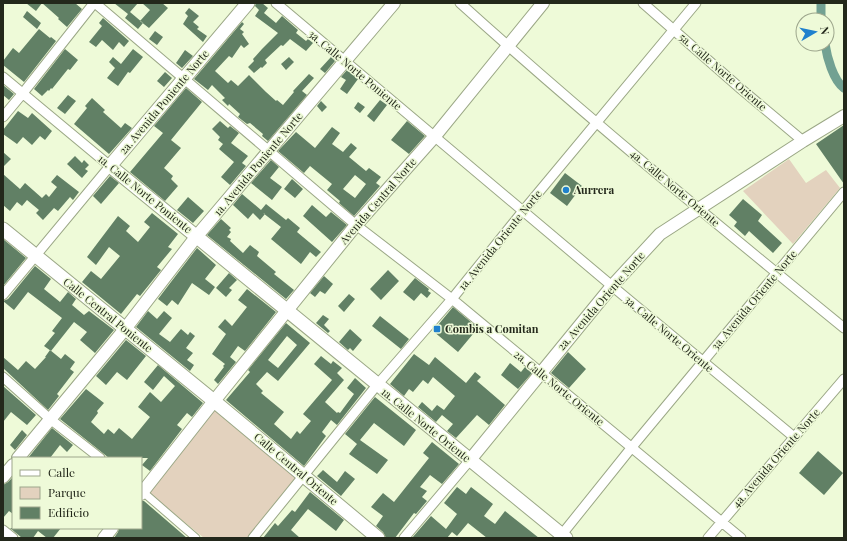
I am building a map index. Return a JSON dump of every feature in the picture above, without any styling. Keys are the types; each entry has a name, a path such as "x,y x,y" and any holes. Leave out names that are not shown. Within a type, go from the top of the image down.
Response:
{"main road":[{"name":"2a. Avenida Poniente Norte","path":"110,166 248,3"},
{"name":"1a. Calle Norte Poniente","path":"110,166 287,311"},
{"name":"Calle Central Poniente","path":"3,229 214,401"},
{"name":"1a. Calle Norte Oriente","path":"287,311 562,537"},
{"name":"Calle Central Oriente","path":"214,401 378,538"}],"street":[{"name":"2a. Calle Norte Oriente","path":"95,3 356,225 452,299 741,538"},
{"path":"3,117 95,3"},
{"name":"3a. Calle Norte Poniente","path":"276,3 435,136"},
{"name":"1a. Avenida Poniente Norte","path":"19,457 125,328 196,237 394,3"},
{"name":"4a. Calle Norte Oriente","path":"460,3 597,123 844,328"},
{"name":"Avenida Central Norte","path":"142,492 356,225 435,136 543,3"},
{"name":"5a. Calle Norte Oriente","path":"643,3 803,141"},
{"name":"1a. Avenida Oriente Norte","path":"253,538 377,384 452,299 696,3"},
{"name":"1a. Calle Norte Poniente","path":"3,77 110,166"},
{"name":"2a. Avenida Oriente Norte","path":"404,538 470,460 612,286 660,234 844,116"},
{"name":"3a. Calle Norte Oriente","path":"435,136 612,286 794,437"},
{"name":"2a. Avenida Poniente Norte","path":"3,296 110,166"},
{"name":"3a. Avenida Oriente Norte","path":"562,537 632,447 844,192"},
{"path":"3,377 50,419 99,457"},
{"name":"4a. Avenida Oriente Norte","path":"708,538 844,378"},
{"path":"3,477 12,466"},
{"path":"142,492 196,538"},
{"path":"104,538 111,529"},
{"path":"3,530 13,538"}],"green space":[{"path":"789,159 806,183 826,170 840,188 793,244 743,191"},
{"path":"213,406 298,477 248,538 204,538 146,491"}],"building":[{"path":"26,3 42,3 36,11"},
{"path":"42,3 75,3 82,9 67,27"},
{"path":"114,3 138,3 130,12 143,23 138,29 125,18 128,14"},
{"path":"142,3 162,3 168,8 149,28 140,21 150,10"},
{"path":"256,3 262,3 268,8 264,13 276,23 282,16 298,30 296,33 306,41 308,39 313,43 306,51 290,39 265,60 267,63 254,73 248,67 254,61 253,59 278,33 255,16 259,10 255,6"},
{"path":"189,8 199,16 193,22 199,27 197,29 207,36 203,42 183,24 188,16 185,13"},
{"path":"27,11 41,23 37,29 23,17"},
{"path":"103,18 129,41 124,47 119,42 113,50 102,40 96,47 89,42 102,26 99,23"},
{"path":"242,22 244,24 240,29 244,32 242,34 249,44 244,48 241,45 232,58 229,56 215,71 228,83 231,80 238,86 249,75 276,101 277,100 283,105 294,92 293,91 309,74 314,78 302,91 307,95 268,141 262,136 263,134 250,123 247,124 238,117 240,114 222,100 225,98 212,85 208,90 194,79"},
{"path":"39,29 56,41 24,82 3,65 3,61 13,48 19,53"},
{"path":"155,31 163,37 157,45 149,39"},
{"path":"65,49 78,60 70,70 68,69 52,89 51,88 49,91 48,90 42,96 34,89"},
{"path":"133,49 143,57 130,73 128,72 118,86 107,78 115,68 109,62 113,57 121,64"},
{"path":"185,50 193,56 182,68 176,63"},
{"path":"289,57 294,62 286,70 281,64"},
{"path":"331,57 335,61 325,73 320,69"},
{"path":"347,70 358,79 347,94 340,89 346,80 341,77"},
{"path":"165,72 172,78 164,87 157,81"},
{"path":"3,85 14,94 9,100 3,95"},
{"path":"186,88 202,102 171,140 181,148 164,168 173,176 171,179 178,186 165,201 130,172 163,133 154,126"},
{"path":"68,95 76,101 65,114 57,108"},
{"path":"92,98 105,110 103,112 121,128 125,123 132,128 109,154 74,124 87,108 85,106"},
{"path":"380,100 387,105 374,122 367,116"},
{"path":"321,101 327,107 322,112 317,106"},
{"path":"358,102 365,107 360,113 354,108"},
{"path":"18,111 28,118 32,113 52,131 45,140 40,136 32,145 23,137 17,144 3,134 3,130"},
{"path":"220,121 228,128 230,126 239,133 231,143 248,156 242,163 246,166 230,185 221,177 234,162 219,149 223,144 218,140 220,137 212,129"},
{"path":"407,121 425,136 409,154 391,140"},
{"path":"844,125 844,184 816,144"},
{"path":"332,127 340,133 332,144 343,152 351,143 357,148 349,157 366,171 369,168 381,177 376,183 380,186 354,216 327,190 332,184 310,166 304,173 278,151 296,132 315,148","holes":["355,175 366,184 355,198 343,189"]},
{"path":"3,152 11,159 3,167"},
{"path":"75,156 82,163 84,160 89,165 85,169 88,171 82,178 67,164"},
{"path":"271,160 279,167 270,178 282,187 272,200 251,183"},
{"name":"Aurrera","path":"565,173 582,186 567,206 550,193"},
{"path":"3,174 20,189 25,183 42,198 46,194 49,197 57,187 51,182 57,175 79,192 73,200 70,197 58,211 54,208 43,220 36,213 39,210 27,200 22,206 17,202 10,211 3,205"},
{"path":"110,176 119,183 101,204 93,196"},
{"path":"292,179 303,189 295,198 284,189"},
{"path":"242,194 261,210 266,204 286,220 288,218 300,228 297,232 321,252 316,257 310,252 301,264 271,239 281,227 265,214 260,220 253,213 248,219 233,205"},
{"path":"188,197 204,211 193,223 177,210"},
{"path":"743,199 762,215 758,221 782,243 773,253 749,231 745,236 734,226 737,222 729,215"},
{"path":"312,205 326,217 331,212 347,225 332,242 303,216"},
{"path":"152,213 178,234 168,247 172,249 157,267 161,270 140,296 137,294 121,314 82,282 91,271 101,279 120,256 109,247 96,265 87,257 118,216 130,226 126,231 138,242 150,227 144,222"},
{"path":"221,219 231,228 229,230 231,232 227,237 231,239 230,241 243,253 250,245 259,252 257,256 276,272 274,274 294,290 286,299 207,235"},
{"path":"3,239 26,258 3,286"},
{"path":"197,248 216,265 205,279 215,287 209,295 192,283 178,305 172,300 167,306 158,299"},
{"path":"35,266 51,279 44,289 60,302 68,292 76,299 72,305 84,315 89,311 114,330 95,353 80,340 87,332 74,322 51,351 44,346 55,333 52,331 62,318 28,292 14,310 3,301 8,299"},
{"path":"388,270 399,281 381,300 370,289"},
{"path":"229,273 237,280 229,288 232,290 226,297 216,288"},
{"path":"324,276 333,284 325,294 320,291 315,297 310,293"},
{"path":"415,278 429,289 428,291 431,293 427,298 421,293 414,301 403,292"},
{"path":"247,289 276,312 245,351 238,346 230,357 236,362 218,384 214,380 225,364 212,354 226,334 218,327 225,319 232,326 247,307 238,300"},
{"path":"349,294 355,299 344,312 338,306"},
{"path":"453,307 478,328 458,352 433,331"},
{"path":"148,311 157,319 164,311 172,318 159,334 170,342 181,329 188,335 190,332 195,336 186,348 193,353 187,360 194,365 190,371 136,327"},
{"path":"323,315 329,319 324,325 330,331 328,333 316,323"},
{"path":"380,316 409,339 401,349 372,326"},
{"path":"286,323 310,343 278,381 267,372 256,384 263,391 261,393 284,412 274,424 291,439 297,431 300,434 311,421 303,414 332,380 314,364 321,356 331,364 333,361 342,368 337,373 344,380 325,402 337,413 340,413 354,394 347,388 355,378 366,388 337,425 331,420 322,432 326,436 304,466 226,400 250,372 248,370","holes":["287,336 297,345 278,368 268,360"]},
{"path":"350,329 362,340 353,351 350,348 348,350 339,342"},
{"path":"126,340 146,356 127,380 117,372 106,385 96,376"},
{"path":"50,350 61,359 65,354 75,362 70,369 74,372 57,394 59,396 48,410 3,368 3,357 18,370 26,361 35,369"},
{"path":"568,352 586,369 569,388 551,373"},
{"path":"414,354 429,365 435,357 466,383 475,372 481,377 477,381 505,405 489,425 477,415 456,438 447,431 453,424 442,415 436,422 418,407 422,402 432,411 437,405 444,410 455,396 433,377 428,384 423,380 413,392 409,389 404,396 390,384"},
{"path":"510,363 521,372 525,367 532,373 518,389 501,375"},
{"path":"158,365 203,403 192,417 187,413 177,425 182,429 150,471 142,465 148,458 108,457 60,419 86,389 104,403 97,411 98,413 91,422 104,434 108,429 114,434 119,428 132,439 150,417 138,407 150,392 161,402 175,386 164,376 153,390 144,382"},
{"path":"3,386 36,415 27,425 11,412 3,422"},
{"path":"375,397 416,430 404,446 374,423 360,440 388,460 377,474 349,454 357,444 345,434"},
{"path":"52,428 73,445 67,452 60,445 51,457 29,457"},
{"path":"22,430 27,435 15,450 10,445"},
{"path":"432,442 459,464 442,484 430,475 420,487 427,491 422,497 427,501 416,514 414,513 395,538 386,538 383,532 376,526 383,516 371,507 383,493 394,502 429,458 423,453"},
{"path":"818,451 843,473 824,495 799,473"},
{"path":"323,470 337,482 345,471 355,479 341,496 317,476"},
{"path":"12,478 12,513 9,511 3,518 3,485"},
{"path":"457,487 466,494 471,487 493,504 484,516 495,524 505,511 539,538 487,538 468,523 457,536 452,532 447,538 412,538 431,516 446,529 457,514 444,503"},
{"path":"310,492 344,520 336,531 308,509 291,530 300,538 263,538 275,523 278,526 292,510 295,512"},
{"path":"142,501 144,501 187,538 114,538 119,529 142,529"},
{"path":"10,528 60,529 53,538 47,538 38,531 33,538 22,538"}],"waterway":[{"path":"821,3 821,12"},
{"path":"827,52 834,74 844,88"}],"place":[{"name":"Aurrera","path":"566,190"},
{"name":"Combis a Comitan","path":"437,329"}]}
